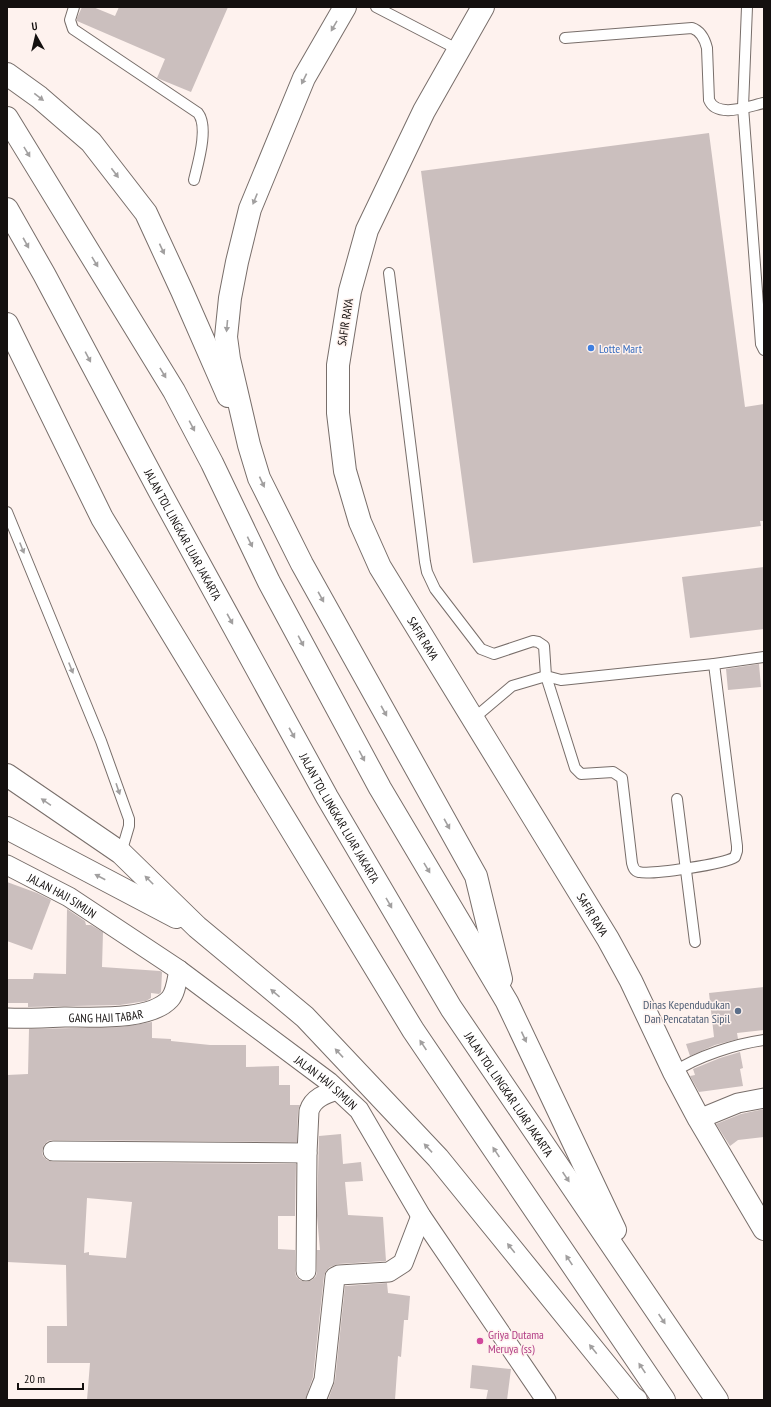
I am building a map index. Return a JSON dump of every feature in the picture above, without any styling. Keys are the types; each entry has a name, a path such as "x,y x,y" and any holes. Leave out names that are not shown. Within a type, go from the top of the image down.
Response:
{"main road":[{"path":"345,7 304,78 250,209 230,298 226,337 229,359 249,445 259,478 302,564 476,876 507,1002"},
{"name":"SAFIR RAYA","path":"483,7 424,111 367,230 350,290 338,365 338,413 345,471 360,522 380,567 604,933 631,981 698,1119 764,1229"},
{"path":"7,74 39,97 91,142 146,213 182,291 249,445"},
{"path":"7,118 174,391 212,463 269,582 380,788 507,1002 644,1291"},
{"name":"JALAN TOL LINGKAR LUAR JAKARTA","path":"7,209 48,281 160,492 327,797 451,1008 717,1400"},
{"path":"7,324 102,518 413,1030 664,1400"},
{"path":"7,776 122,853 197,927 306,1017 438,1158 626,1390 636,1400"},
{"path":"7,828 197,927"}],"street":[{"name":"JALAN HAJI SIMUN","path":"7,865 69,897 179,970 330,1082 359,1110 421,1216 546,1400"},
{"name":"GANG HAJI TABAR","path":"7,1018 121,1017 151,1011 168,1001 173,995 179,970"},
{"path":"306,1270 307,1152 309,1111 311,1105 319,1097 337,1090"},
{"path":"698,1119 738,1103 764,1098"},
{"path":"53,1151 307,1152"},
{"path":"316,1400 324,1380 335,1277 339,1275 389,1272 403,1264 421,1216"}],"lane":[{"path":"74,7 70,20 73,29 198,113 201,117 203,124 202,137 194,180"},
{"path":"376,7 459,50"},
{"path":"747,7 743,107 761,344 764,350"},
{"path":"565,38 692,28 697,30 708,48 709,100 711,105 722,110 728,110 764,103"},
{"path":"389,273 427,572 435,590 483,650 494,654 533,641 543,645 546,676 575,768 581,774 613,772 622,778 632,863 634,869 639,872 685,868 732,859 735,857 737,851 714,664"},
{"path":"7,512 101,741 129,819 129,826 122,853"},
{"path":"473,719 512,686 546,676 560,680 714,664 764,657"},
{"path":"677,799 696,942"},
{"path":"674,1072 686,1064 744,1043 764,1040"}],"building":[{"path":"82,7 93,7 115,16 119,7 228,7 191,92 157,78 165,59 77,21"},
{"name":"Lotte Mart","path":"709,133 745,407 764,404 764,521 760,521 761,526 473,563 421,171"},
{"path":"764,567 764,629 690,638 682,577"},
{"path":"759,664 761,687 728,690 726,669"},
{"path":"7,882 51,900 32,950 7,941"},
{"path":"67,909 85,921 86,925 91,925 103,932 102,967 160,971 162,972 161,992 159,994 151,993 151,998 146,1001 120,1005 28,1007 28,1003 7,1003 7,979 33,979 34,973 66,974"},
{"name":"Dinas Kependudukan Dan Pencatatan Sipil","path":"764,987 764,1030 737,1033 738,1039 715,1045 690,1056 686,1044 714,1037 709,993"},
{"path":"152,1022 152,1038 171,1039 171,1041 210,1045 246,1045 246,1067 279,1066 279,1085 290,1085 290,1105 300,1105 298,1110 297,1142 53,1140 48,1141 44,1145 42,1151 43,1156 47,1160 53,1162 296,1164 295,1216 278,1216 278,1249 295,1250 296,1276 300,1280 306,1282 312,1280 316,1276 317,1250 320,1250 317,1216 319,1136 341,1134 343,1164 361,1162 363,1181 345,1182 348,1215 383,1217 386,1261 338,1264 330,1267 326,1271 324,1276 313,1377 305,1400 87,1400 90,1363 47,1363 47,1326 67,1326 66,1265 7,1262 7,1075 28,1074 29,1029 121,1027","holes":["87,1198 132,1202 126,1258 89,1255 89,1252 84,1253"]},
{"path":"740,1052 743,1068 740,1069 743,1086 699,1092 690,1076 695,1075 693,1069"},
{"path":"764,1109 764,1137 738,1140 730,1146 716,1124 741,1114"},
{"path":"387,1283 388,1293 410,1296 408,1320 404,1320 401,1357 398,1356 395,1400 328,1400 335,1381 345,1286"},
{"path":"472,1365 511,1369 507,1400 486,1400 488,1390 470,1388"}],"place":[{"name":"Lotte Mart","path":"591,348"},
{"name":"Dinas Kependudukan Dan Pencatatan Sipil","path":"738,1011"},
{"name":"Griya Dutama Meruya (ss)","path":"480,1341"}]}
